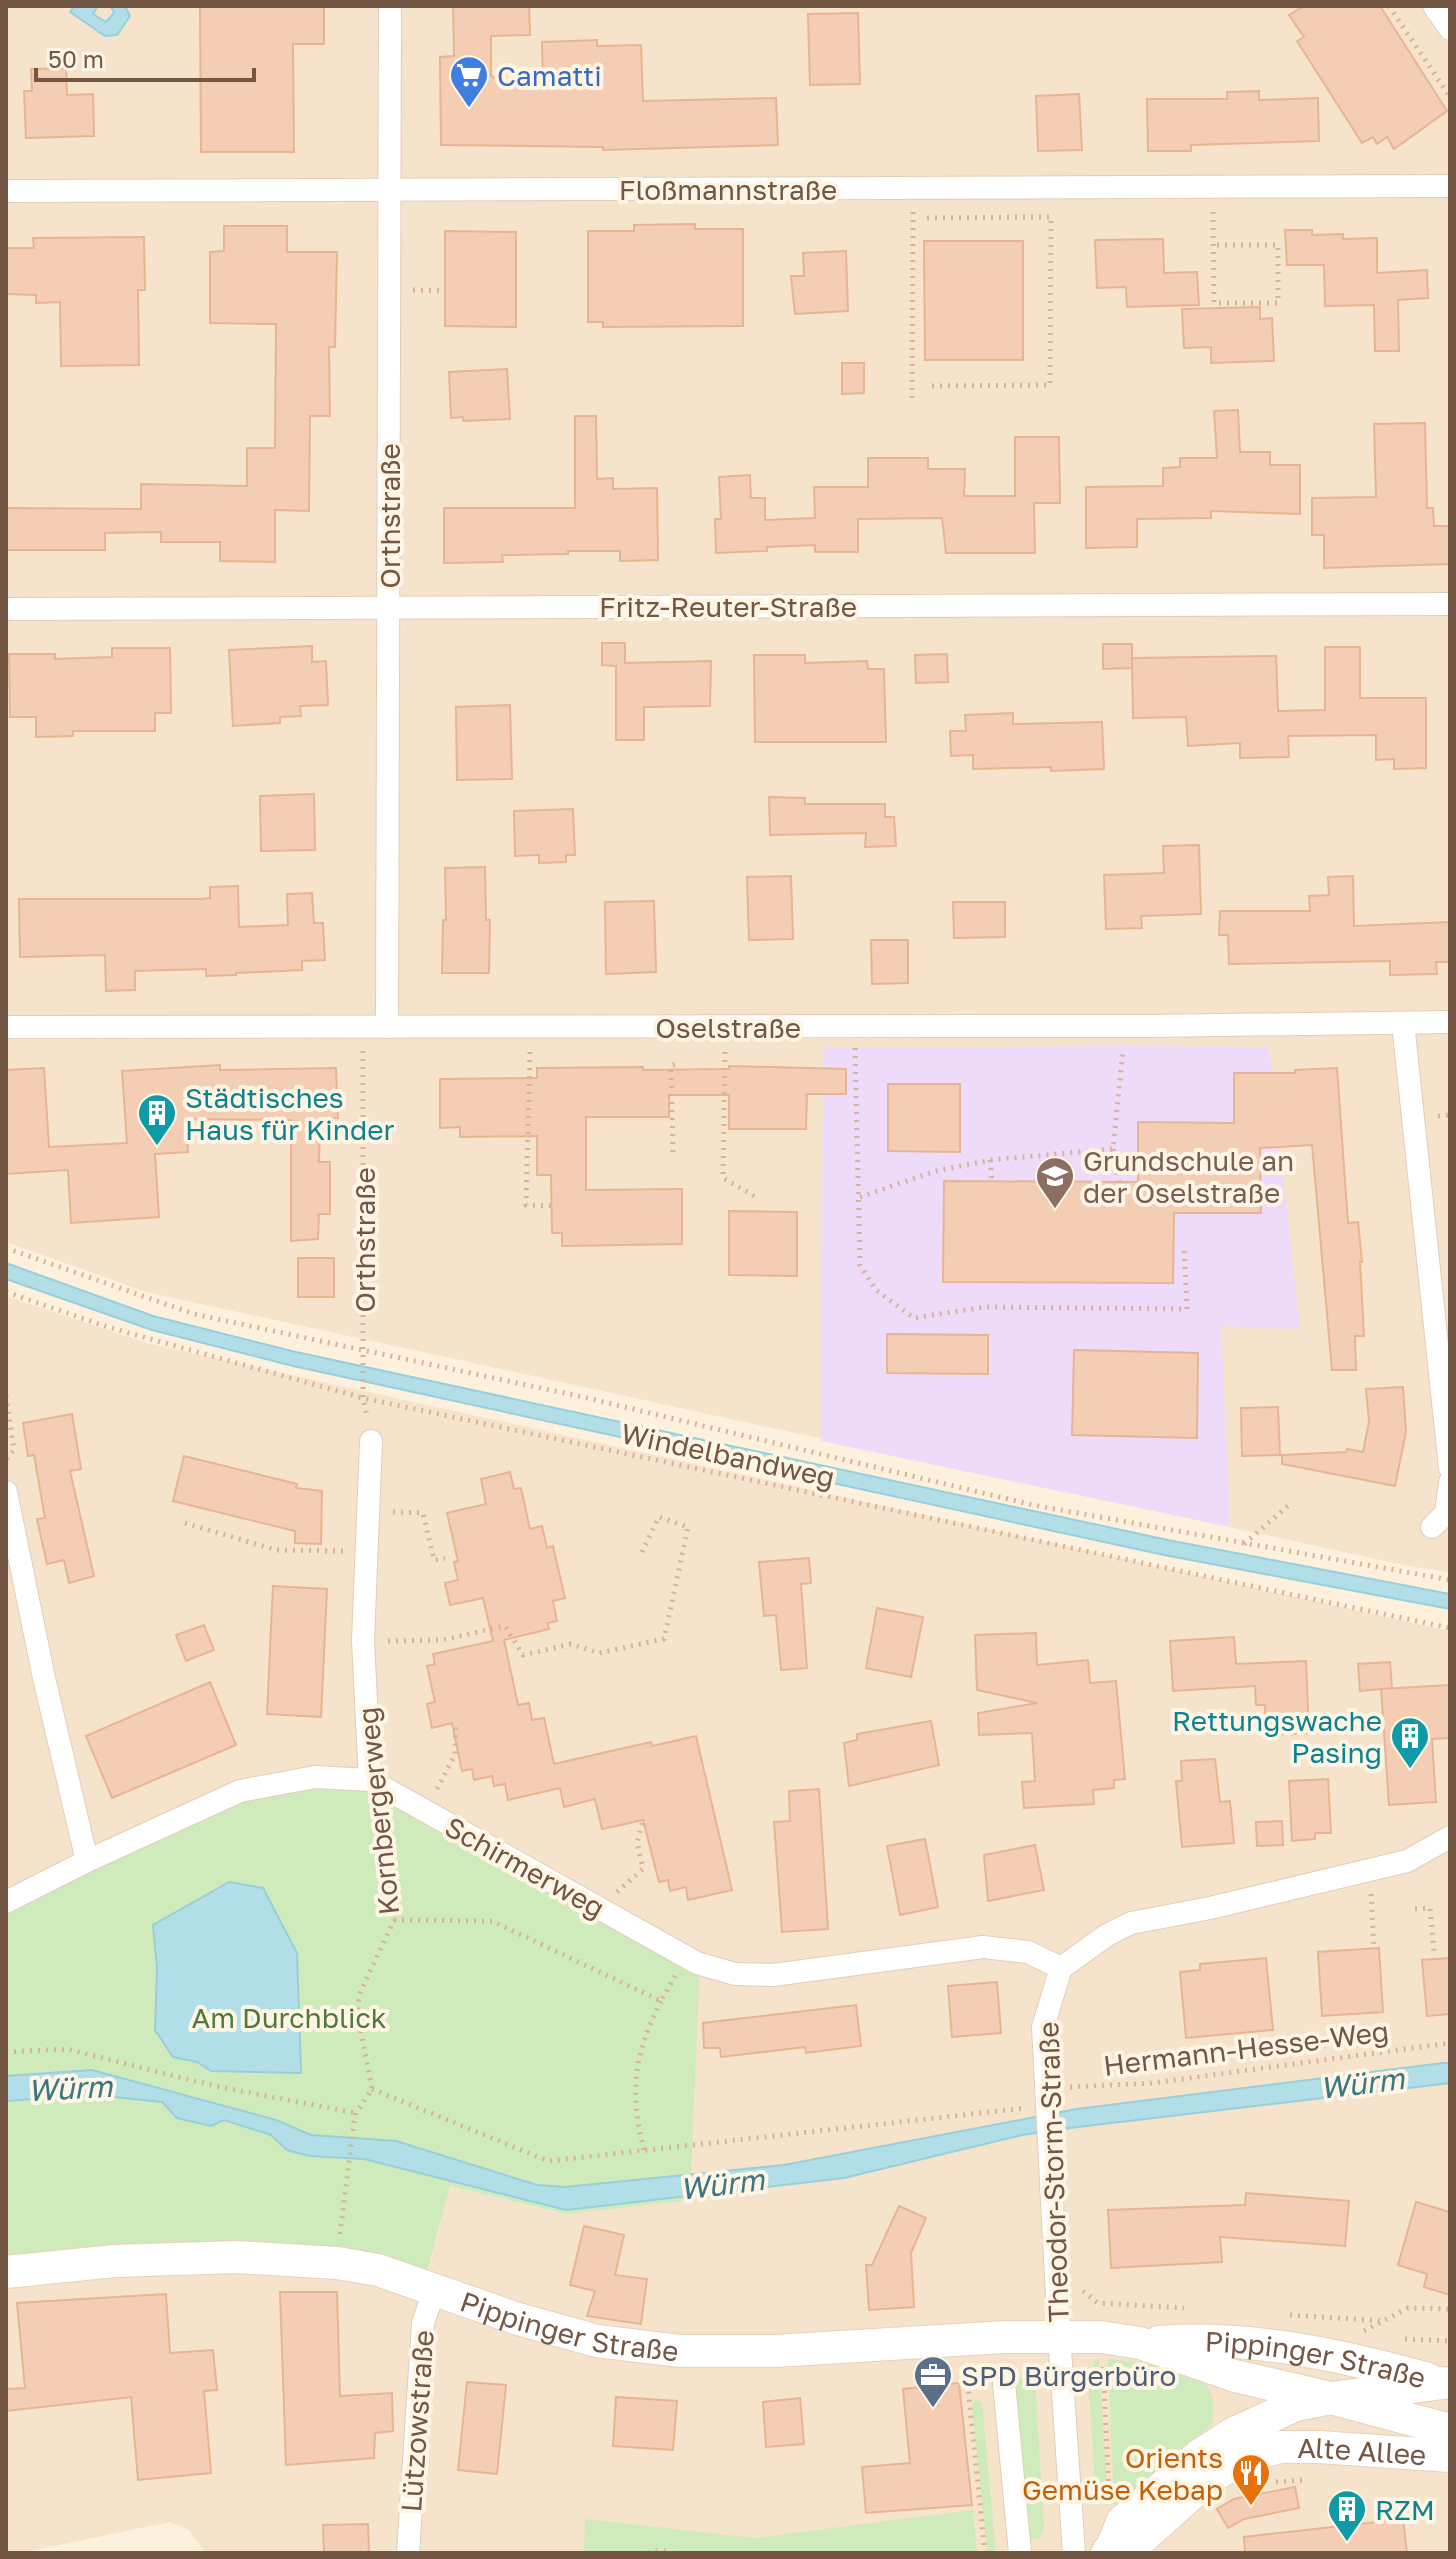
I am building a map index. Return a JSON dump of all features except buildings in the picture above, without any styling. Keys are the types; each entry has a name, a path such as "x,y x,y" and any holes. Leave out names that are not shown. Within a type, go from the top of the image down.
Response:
{"main road":[{"name":"Pippinger Straße","path":"6,2272 115,2261 236,2257 337,2263 378,2270 518,2319 597,2341 680,2351 775,2351 1059,2335 1101,2337 1140,2343 1235,2376 1450,2430"},
{"name":"Pippinger Straße","path":"1140,2343 1187,2340 1306,2350 1354,2358 1447,2384"},
{"name":"Alte Allee","path":"1110,2549 1122,2522 1200,2455 1270,2415 1296,2405 1331,2398 1447,2384"},
{"name":"Alte Allee","path":"1110,2549 1141,2539 1208,2479 1244,2457 1280,2447 1450,2456"}],"street":[{"name":"Orthstraße","path":"387,1027 390,6"},
{"path":"1434,6 1450,29"},
{"name":"Floßmannstraße","path":"6,191 1450,186"},
{"name":"Fritz-Reuter-Straße","path":"6,609 1450,604"},
{"name":"Oselstraße","path":"6,1027 855,1027 1450,1022"},
{"path":"1403,1023 1450,1468"},
{"name":"Kornbergerweg","path":"370,1780 363,1641 371,1441"},
{"path":"1432,1527 1446,1513 1450,1482"},
{"path":"6,1492 44,1678 87,1861"},
{"name":"Schirmerweg","path":"6,1902 240,1791 315,1777 370,1780 697,1963 735,1974 773,1975 983,1947 1028,1952 1061,1968"},
{"path":"1061,1968 1107,1935 1131,1923 1210,1908 1407,1861 1450,1837"},
{"name":"Theodor-Storm-Straße","path":"1061,1968 1043,2027 1040,2099 1050,2150 1074,2553"},
{"name":"Lützowstraße","path":"408,2553 423,2323 434,2291"},
{"path":"1004,2383 1020,2553"}],"path":[{"path":"1389,6 1450,97"},
{"path":"1212,187 1213,245 1214,303 1278,303 1278,245 1213,245"},
{"path":"912,398 913,188"},
{"path":"927,218 1051,217 1050,385 931,386"},
{"path":"437,290 444,291"},
{"name":"Orthstraße","path":"363,1026 363,1386"},
{"path":"1119,1182 1113,1149 1124,1026"},
{"path":"530,1027 526,1205 555,1206"},
{"path":"725,1027 723,1178 758,1198"},
{"path":"855,1027 860,1265 876,1290 914,1318 984,1307 1187,1309 1184,1246"},
{"path":"673,1152 671,1066 680,1063"},
{"path":"860,1197 936,1171 990,1160 1113,1149"},
{"path":"990,1160 992,1181"},
{"name":"Windelbandweg","path":"6,1248 194,1314 583,1397 1033,1505 1450,1580"},
{"name":"Windelbandweg","path":"6,1292 111,1328 363,1398 1450,1628"},
{"path":"6,1396 14,1450 6,1459"},
{"path":"1244,1544 1290,1504"},
{"path":"423,1513 434,1560 445,1558"},
{"path":"394,1641 442,1640 505,1626 523,1655 571,1644 599,1653 664,1639 688,1527 659,1517 640,1556"},
{"path":"185,1523 276,1550 365,1552"},
{"path":"425,1811 455,1755 456,1723"},
{"name":"Kornbergerweg","path":"370,1780 394,1920 360,1993 357,2011 372,2089"},
{"path":"599,1908 643,1869 637,1843 643,1820"},
{"path":"1370,1870 1374,1949"},
{"path":"1415,1909 1430,1908 1434,1951"},
{"path":"394,1920 492,1921 661,2001"},
{"path":"644,2150 636,2122 634,2081 647,2028 676,1974 697,1963"},
{"name":"Hermann-Hesse-Weg","path":"372,2089 548,2161 1450,2043"},
{"path":"6,2052 67,2049 215,2086 356,2113"},
{"path":"337,2263 354,2122 356,2113 372,2089"},
{"path":"1081,2286 1086,2295 1098,2303 1179,2308"},
{"path":"1356,2335 1408,2308 1450,2309"},
{"path":"1101,2337 1109,2501"},
{"path":"963,2339 985,2553"},
{"path":"1271,2483 1315,2479"},
{"path":"648,2553 661,2550 672,2553"}],"shaded area":[{"path":"6,6 1450,6 1450,1572 1413,1567 146,1292 6,1242"},
{"name":"Grundschule an der Oselstraße","path":"1269,1047 1300,1329 1221,1326 1230,1527 821,1441 823,1048"},
{"path":"6,1296 147,1343 1450,1631 1450,2553 205,2553 189,2530 170,2522 20,2553 6,2553 6,2256 113,2248 426,2280 450,2186 566,2214 6,1893"}],"green space":[{"name":"Am Durchblick","path":"374,1779 700,1957 690,2200 566,2214 450,2186 425,2281 113,2248 6,2256 6,1893 244,1783"},
{"path":"1108,2358 1196,2377 1207,2385 1213,2407 1212,2424 1114,2506"},
{"path":"1099,2360 1108,2505 1100,2503 1096,2496 1088,2379 1094,2361"},
{"path":"1005,2378 1035,2378 1044,2528 1040,2538 1026,2541"},
{"path":"975,2400 982,2402 996,2553 987,2553 972,2405"},
{"path":"973,2510 977,2553 584,2553 585,2519 754,2538"}],"water":[{"path":"74,6 98,6 93,14 106,22 114,13 111,6 125,6 130,16 117,35 105,36 70,12"},
{"path":"6,1263 153,1316 296,1352 1168,1540 1450,1594 1450,1609 1164,1555 293,1366 152,1330 6,1279"},
{"path":"229,1882 263,1888 297,1953 301,2073 211,2071 197,2062 173,2057 155,2030 157,1968 153,1925"},
{"name":"Würm","path":"1450,2063 1450,2083 1022,2135 844,2178 566,2210 364,2159 309,2156 287,2150 271,2135 224,2120 211,2126 177,2118 162,2102 95,2095 6,2101 6,2076 92,2070 276,2120 311,2135 396,2141 537,2185 565,2187 784,2165 1077,2109"}],"place":[{"name":"Camatti","path":"469,109"},
{"name":"Städtisches Haus für Kinder","path":"157,1147"},
{"name":"Grundschule an der Oselstraße","path":"1055,1210"},
{"name":"Rettungswache Pasing","path":"1410,1770"},
{"name":"SPD Bürgerbüro","path":"933,2409"},
{"name":"Orients Gemüse Kebap","path":"1251,2507"},
{"name":"RZM","path":"1347,2543"}]}
